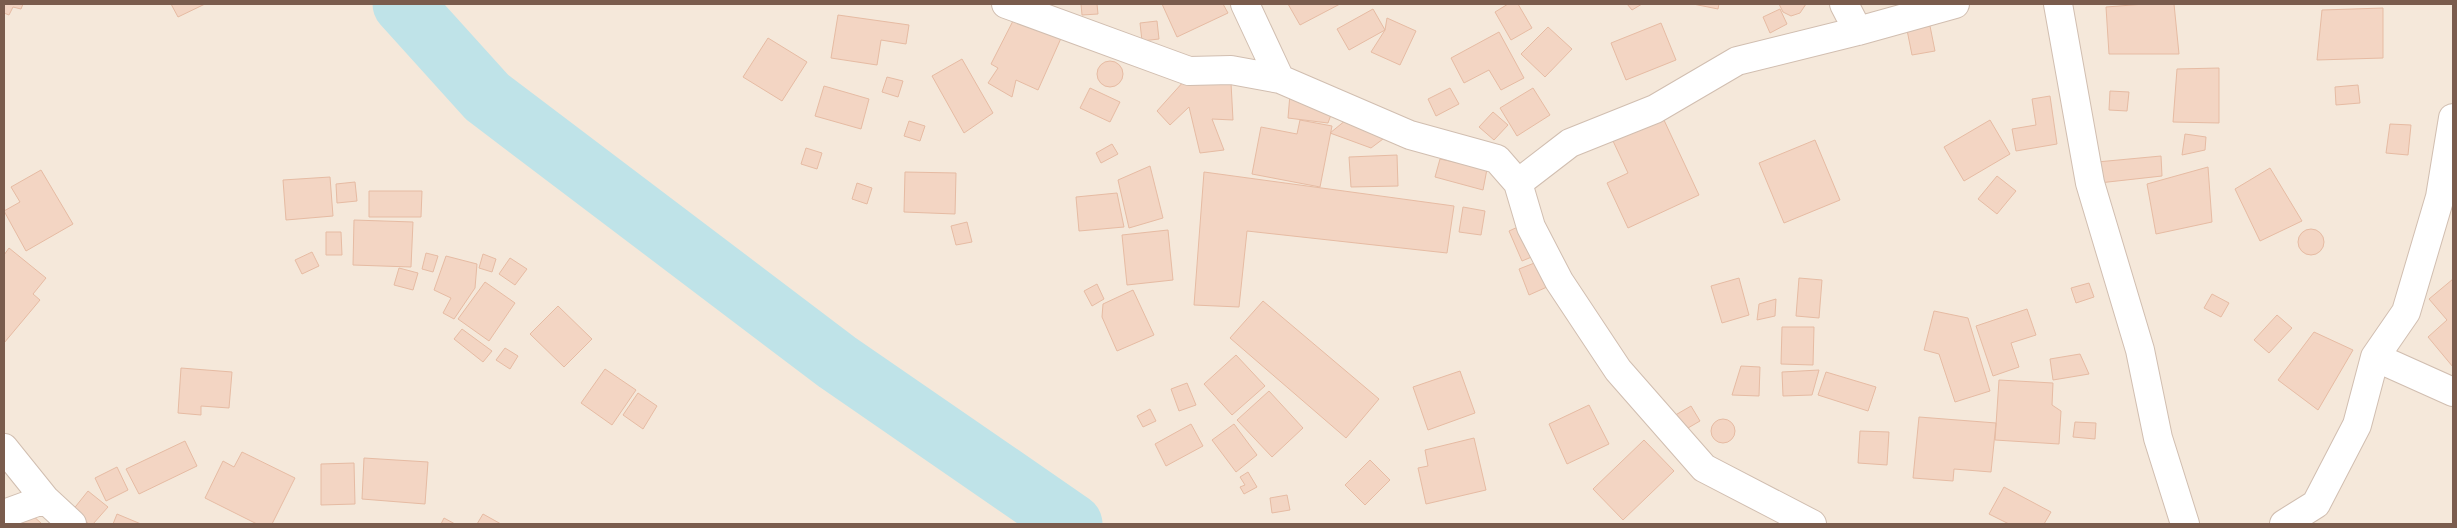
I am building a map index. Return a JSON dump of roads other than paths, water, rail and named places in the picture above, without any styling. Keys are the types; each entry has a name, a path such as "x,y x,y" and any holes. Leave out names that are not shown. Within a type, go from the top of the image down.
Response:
{"street":[{"path":"1006,4 1189,71 1231,70 1280,79 1410,136 1497,160 1518,183 1531,227 1559,281 1618,370 1704,468 1812,524"},
{"path":"1246,4 1280,79"},
{"path":"1844,4 1858,31"},
{"path":"1518,183 1570,143 1655,109 1737,60 1858,31 1955,4"},
{"path":"2058,4 2090,183 2140,350 2158,438 2184,524"},
{"path":"2284,524 2316,504 2356,425 2375,357 2406,312 2440,197 2453,118"},
{"path":"2375,357 2453,392"},
{"path":"4,448 45,499 72,524"},
{"path":"4,514 45,499"}],"waterway":[{"path":"403,4 487,97 837,362 1072,524"}]}
